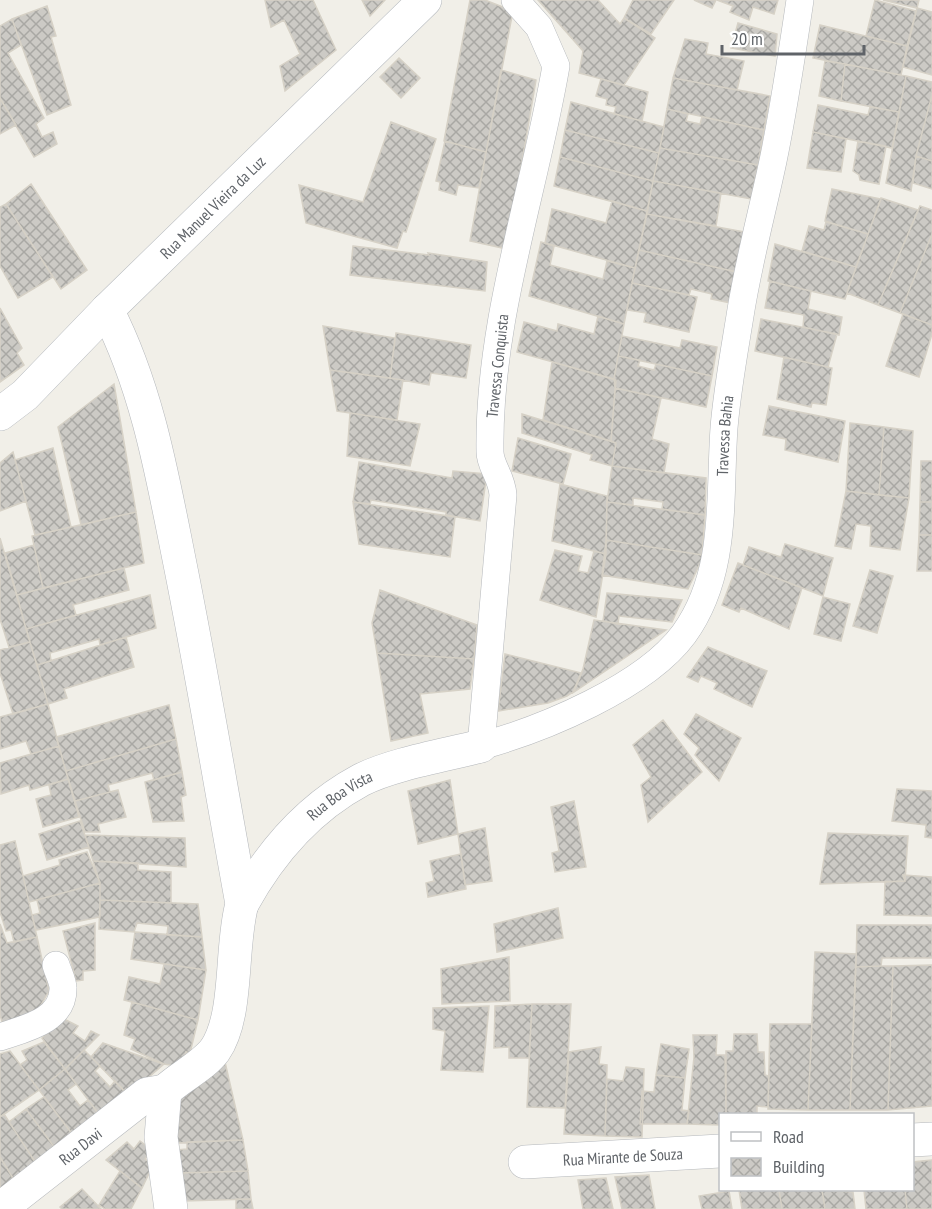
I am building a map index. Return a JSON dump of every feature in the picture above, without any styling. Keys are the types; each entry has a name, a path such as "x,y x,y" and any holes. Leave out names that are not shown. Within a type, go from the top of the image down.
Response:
{"street":[{"name":"Rua Manuel Vieira da Luz","path":"0,414 25,395 107,310 425,0"},
{"path":"107,310 126,346 157,449 191,621 242,904"},
{"name":"Rua Boa Vista","path":"242,904 274,852 297,828 338,795 362,780 378,774 480,746"},
{"name":"Rua Davi","path":"0,1209 147,1094 165,1091 215,1050 230,1006 236,926 242,904"},
{"path":"165,1091 161,1137 171,1209"},
{"path":"914,1140 932,1138"},
{"name":"Rua Mirante de Souza","path":"525,1161 719,1151"}],"lane":[{"name":"Travessa Conquista","path":"480,746 502,495 502,481 490,456 500,333 556,66 539,27 515,0"},
{"name":"Travessa Bahia","path":"480,746 551,724 633,677 669,650 684,633 714,572 718,548 724,428 741,313 778,135 800,0"},
{"path":"0,1037 45,1021 60,1002 63,988 56,965"}],"building":[{"path":"265,0 313,0 336,50 285,91 280,66 300,54 284,20 271,27"},
{"path":"362,0 385,0 370,16"},
{"path":"470,0 485,0 513,11 486,152 444,141"},
{"path":"538,0 598,0 620,24 624,18 655,38 624,85 579,73 583,51"},
{"path":"633,0 674,0 651,34 624,18"},
{"path":"694,0 716,0 712,8"},
{"path":"717,0 778,0 774,14 753,7 749,20 730,12 733,6"},
{"path":"875,0 916,11 907,46 866,36"},
{"path":"883,0 919,0 917,8"},
{"path":"47,6 56,36 51,37 71,105 47,115 12,19"},
{"path":"917,8 932,12 932,75 903,67"},
{"path":"12,19 21,45 8,53 44,118 36,124 42,137 53,132 57,144 34,157 0,98 0,26"},
{"path":"738,23 777,34 775,56 731,48"},
{"path":"820,25 907,46 901,75 813,58"},
{"path":"685,39 708,43 706,54 744,61 737,90 673,78"},
{"path":"399,58 420,78 401,98 380,77"},
{"path":"825,61 845,64 841,101 819,96"},
{"path":"845,64 906,76 899,112 841,101"},
{"path":"501,70 536,80 507,249 470,241"},
{"path":"906,76 932,82 932,95 916,156 911,191 886,183"},
{"path":"673,78 770,96 764,130 667,109"},
{"path":"601,79 648,92 642,121 614,114 616,107 606,105 607,99 596,96"},
{"path":"932,95 932,161 916,156"},
{"path":"0,98 16,125 0,134"},
{"path":"571,102 664,127 659,153 565,130"},
{"path":"818,105 868,115 870,107 899,112 892,148 813,132"},
{"path":"667,109 688,114 686,121 700,124 702,117 764,130 758,165 660,148"},
{"path":"391,122 436,139 406,232 403,231 397,248 306,223 299,185 363,202"},
{"path":"565,130 659,153 653,181 560,157"},
{"path":"813,132 846,139 841,172 807,168"},
{"path":"445,141 486,152 479,188 458,185 456,195 439,190 440,182 436,181"},
{"path":"858,141 886,146 879,184 860,180 859,175 853,171"},
{"path":"660,148 758,165 751,199 653,181"},
{"path":"916,156 932,161 932,189 913,183"},
{"path":"560,157 653,181 647,211 554,186"},
{"path":"653,181 721,193 716,226 647,214"},
{"path":"31,184 87,270 61,289 6,204"},
{"path":"832,189 881,199 868,234 825,221"},
{"path":"881,198 918,210 878,305 847,293"},
{"path":"612,201 647,211 635,268 545,243 552,209 606,223"},
{"path":"6,204 53,277 18,298 0,266 0,207"},
{"path":"920,206 932,210 932,234 900,313 878,305"},
{"path":"647,214 745,232 737,272 639,250"},
{"path":"826,222 868,234 856,267 802,251 809,226 824,230"},
{"path":"932,234 932,325 900,313"},
{"path":"541,242 554,246 550,265 603,279 607,261 635,268 624,324 529,296"},
{"path":"775,244 856,267 845,299 768,281"},
{"path":"353,246 429,255 428,253 487,262 485,291 350,275"},
{"path":"639,250 737,272 731,303 711,299 712,294 691,289 689,295 632,283"},
{"path":"770,281 811,291 808,309 842,317 839,335 803,327 804,315 765,308"},
{"path":"632,283 697,297 689,332 644,322 646,313 627,310"},
{"path":"0,308 22,348 17,353 24,365 0,382"},
{"path":"903,314 932,325 932,334 919,377 886,366"},
{"path":"598,316 624,324 614,379 517,352 524,322 557,331 558,324 594,334"},
{"path":"761,319 837,334 828,367 755,351"},
{"path":"323,326 395,338 390,378 330,370"},
{"path":"396,333 471,345 466,378 431,373 429,385 390,378"},
{"path":"622,336 680,348 682,340 717,347 712,376 618,356"},
{"path":"618,356 640,360 638,366 654,370 656,364 712,376 706,407 615,388 614,379"},
{"path":"784,357 832,368 826,405 812,403 811,407 777,399"},
{"path":"552,362 616,380 611,441 543,420"},
{"path":"330,370 403,380 397,420 337,411"},
{"path":"114,384 136,512 81,525 58,427"},
{"path":"615,388 661,398 652,439 669,444 664,473 612,466 616,443 611,441"},
{"path":"769,406 845,421 838,462 785,450 786,439 763,435"},
{"path":"350,413 420,424 410,466 347,456"},
{"path":"522,414 616,443 612,466 590,460 592,455 522,433"},
{"path":"850,423 884,427 879,495 846,491"},
{"path":"884,427 913,431 909,498 879,495"},
{"path":"518,438 571,454 563,484 512,471"},
{"path":"53,448 71,527 35,535 15,460"},
{"path":"13,452 26,501 0,511 0,463"},
{"path":"921,461 932,461 932,502 920,502"},
{"path":"359,462 452,478 453,471 487,474 480,521 446,515 446,512 371,500 370,504 353,502"},
{"path":"612,466 706,478 705,515 662,509 663,502 633,498 633,505 607,502"},
{"path":"560,484 607,496 606,554 552,541"},
{"path":"846,491 909,498 900,550 870,546 871,526 856,524 851,549 835,546"},
{"path":"353,502 455,517 450,557 359,544"},
{"path":"607,502 705,515 702,555 606,540"},
{"path":"920,502 932,502 932,535 919,535"},
{"path":"136,512 144,563 43,588 32,536"},
{"path":"919,535 932,535 932,571 917,571"},
{"path":"0,538 30,642 9,647 0,619"},
{"path":"606,540 703,557 688,589 602,575"},
{"path":"785,544 833,558 823,596 743,565 749,547 781,557"},
{"path":"34,545 43,588 17,595 5,553"},
{"path":"555,550 582,556 578,571 588,573 594,551 606,554 596,617 540,600"},
{"path":"738,563 802,588 789,629 741,608 739,612 722,605"},
{"path":"124,568 129,590 73,605 76,615 26,629 17,595"},
{"path":"870,570 893,576 877,633 853,626"},
{"path":"380,590 477,625 474,659 377,653 372,623"},
{"path":"607,593 682,600 672,622 619,616 618,624 603,621"},
{"path":"150,595 156,628 100,645 99,639 50,653 51,661 37,665 26,629"},
{"path":"823,597 850,604 841,641 814,634"},
{"path":"594,620 666,630 574,692 583,669"},
{"path":"126,637 134,667 64,689 67,698 48,704 37,665"},
{"path":"30,642 48,704 13,714 0,673 0,650"},
{"path":"708,647 767,671 752,707 714,689 717,683 701,676 698,682 687,677"},
{"path":"377,653 474,659 470,689 420,694 428,733 391,741"},
{"path":"505,654 581,673 573,692 567,696 548,703 498,711"},
{"path":"48,704 59,746 31,754 26,741 0,749 0,717"},
{"path":"169,705 176,739 66,771 56,737"},
{"path":"696,714 741,738 719,781 695,755 699,748 684,734"},
{"path":"663,720 702,772 648,822 641,785 651,777 633,745"},
{"path":"176,739 182,772 154,780 152,773 108,785 110,792 75,801 66,771"},
{"path":"59,746 68,779 30,790 29,785 1,794 0,763"},
{"path":"182,772 186,795 181,797 184,821 153,822 145,782"},
{"path":"68,779 79,817 43,827 36,799 51,795 49,785"},
{"path":"450,780 458,834 418,844 408,791"},
{"path":"897,789 932,791 932,838 925,837 926,825 892,821"},
{"path":"118,790 126,817 98,824 100,832 85,832 75,801"},
{"path":"574,801 586,867 555,872 552,853 559,851 551,807"},
{"path":"80,821 89,847 47,860 39,834"},
{"path":"485,828 492,881 465,885 458,834"},
{"path":"828,833 908,836 905,881 820,884"},
{"path":"85,835 185,838 186,867 93,861"},
{"path":"15,841 37,937 14,942 11,930 6,931 0,912 0,845"},
{"path":"87,852 100,883 29,902 23,876 60,865 59,860"},
{"path":"461,854 466,889 428,897 426,883 434,881 430,861"},
{"path":"93,861 138,863 138,870 171,872 171,903 100,900 100,883"},
{"path":"903,875 932,877 932,916 884,915 885,882 905,881"},
{"path":"100,883 100,917 36,930 32,915 40,913 37,900"},
{"path":"100,900 198,904 202,937 167,935 168,926 137,923 134,932 99,929"},
{"path":"558,908 563,938 497,952 494,924"},
{"path":"95,923 95,970 83,971 83,980 76,981 63,931"},
{"path":"0,924 7,943 37,937 49,991 37,1012 3,1025 0,1015"},
{"path":"857,925 932,925 932,958 882,958 881,966 856,967"},
{"path":"135,932 202,937 206,970 131,959"},
{"path":"815,952 856,954 850,1110 808,1110"},
{"path":"509,957 510,1001 442,1004 441,969"},
{"path":"164,964 206,970 198,1020 124,1000 129,977 160,984"},
{"path":"932,965 932,1106 888,1110 893,966"},
{"path":"893,966 888,1110 850,1110 856,967"},
{"path":"132,1002 198,1020 190,1053 186,1052 182,1067 164,1064 131,1049 135,1039 124,1035"},
{"path":"532,1004 529,1058 509,1058 509,1047 494,1048 495,1006"},
{"path":"532,1004 571,1004 565,1108 527,1107"},
{"path":"489,1006 483,1072 441,1070 445,1031 433,1029 433,1008"},
{"path":"64,1019 78,1026 73,1033 85,1041 91,1031 99,1035 65,1069 42,1038"},
{"path":"770,1024 812,1024 808,1110 768,1109"},
{"path":"734,1034 757,1034 758,1052 764,1052 765,1075 769,1076 768,1107 757,1106 757,1113 726,1113 726,1051 733,1051"},
{"path":"693,1035 717,1035 716,1055 725,1055 726,1113 719,1113 719,1125 687,1124 694,1057"},
{"path":"44,1042 65,1069 39,1090 20,1065 27,1060 22,1051"},
{"path":"103,1043 164,1064 128,1095 91,1057"},
{"path":"661,1044 689,1049 685,1078 656,1075"},
{"path":"601,1047 599,1064 607,1065 605,1136 564,1134 569,1052"},
{"path":"84,1050 100,1066 95,1071 110,1087 115,1081 128,1095 101,1117 65,1069"},
{"path":"10,1051 39,1090 0,1117 0,1054"},
{"path":"225,1062 243,1140 176,1143 176,1091"},
{"path":"626,1067 644,1069 642,1137 605,1136 607,1079 623,1081"},
{"path":"65,1069 76,1084 68,1090 80,1106 88,1100 101,1117 76,1139 39,1090"},
{"path":"656,1075 685,1078 682,1110 689,1111 687,1124 640,1124 642,1091 654,1092"},
{"path":"44,1097 76,1139 58,1152 26,1109"},
{"path":"26,1109 58,1152 39,1168 9,1122"},
{"path":"4,1114 39,1168 16,1183 0,1157 0,1117"},
{"path":"243,1140 248,1171 179,1173 177,1150 187,1149 187,1142"},
{"path":"140,1141 152,1150 145,1159 153,1165 142,1188 106,1160 127,1142 134,1149"},
{"path":"0,1157 16,1183 0,1194"},
{"path":"932,1160 932,1209 907,1209 905,1191 914,1191 914,1162"},
{"path":"120,1171 142,1188 131,1209 105,1209 99,1205"},
{"path":"248,1171 251,1199 184,1201 183,1173"},
{"path":"649,1175 655,1209 622,1209 615,1177"},
{"path":"606,1178 613,1209 583,1209 578,1180"},
{"path":"82,1189 101,1209 62,1209 60,1207"},
{"path":"729,1191 732,1209 702,1209 699,1196"},
{"path":"739,1191 779,1191 782,1209 742,1209"},
{"path":"779,1191 822,1191 825,1209 782,1209"},
{"path":"822,1191 853,1192 855,1209 825,1209"},
{"path":"864,1191 905,1191 907,1209 866,1209"},
{"path":"236,1199 251,1199 253,1209 236,1209"}]}
